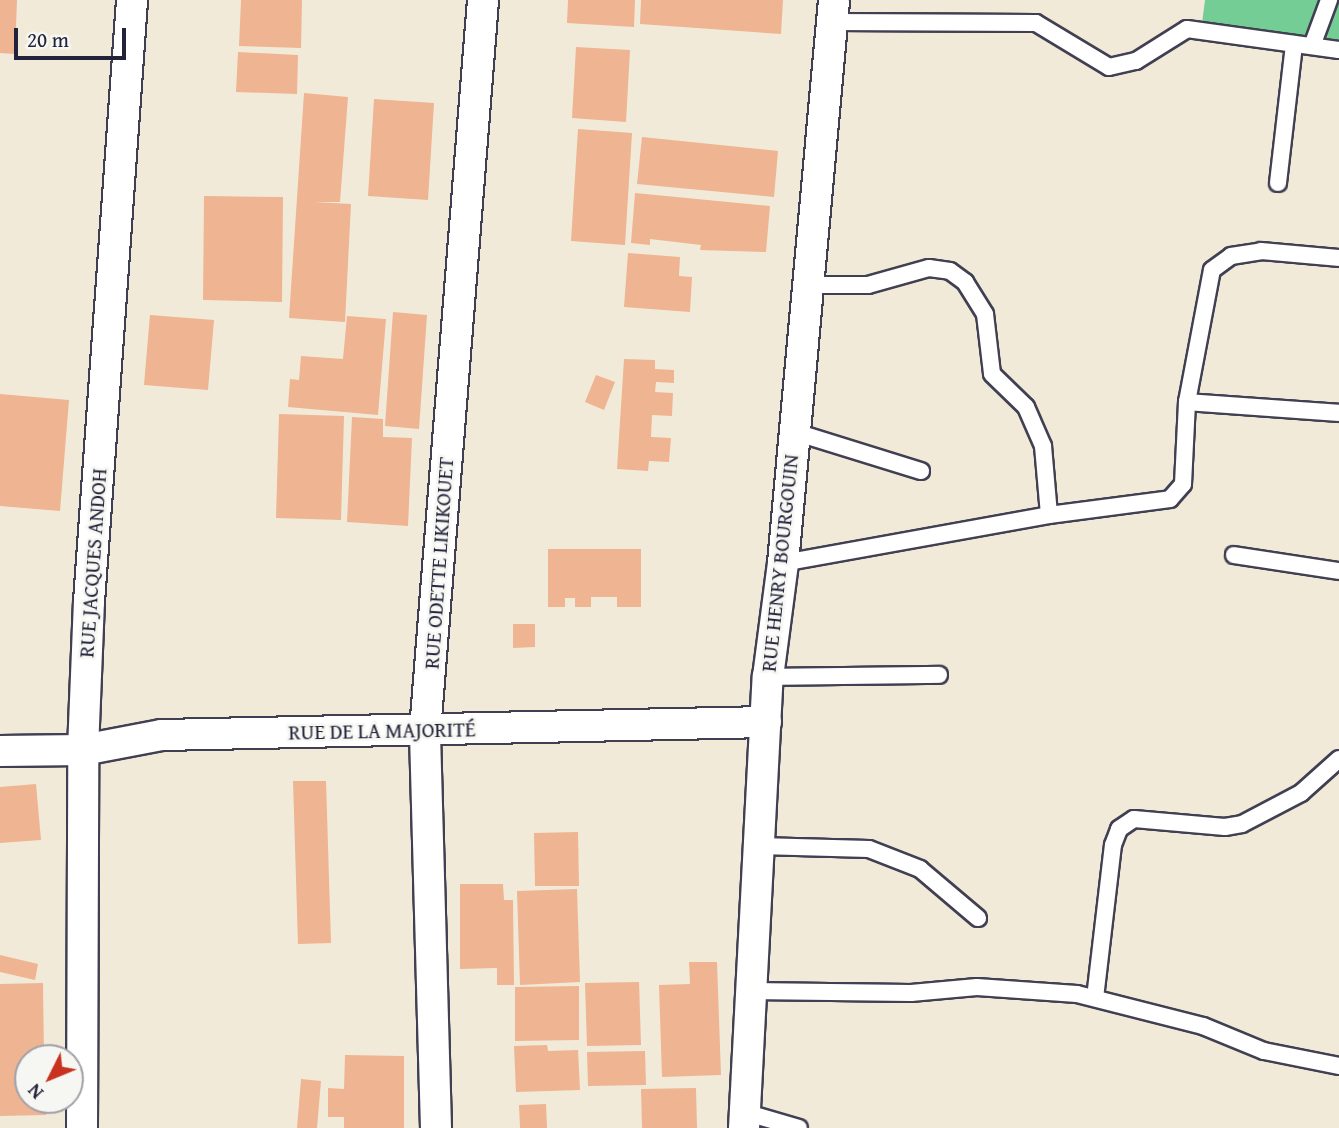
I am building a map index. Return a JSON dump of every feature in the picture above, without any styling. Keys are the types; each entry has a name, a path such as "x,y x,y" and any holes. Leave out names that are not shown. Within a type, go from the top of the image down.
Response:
{"street":[{"name":"RUE JACQUES ANDOH","path":"82,1128 83,750 90,588 132,0"},
{"name":"RUE ODETTE LIKIKOUET","path":"436,1128 425,731 483,0"},
{"name":"RUE HENRY BOURGOUIN","path":"744,1120 768,677 783,564 834,11"},
{"name":"RUE DE LA MAJORITÉ","path":"0,751 83,750 162,736 766,722"}],"lane":[{"path":"1312,46 1329,0"},
{"path":"834,11 1036,23 1109,68 1136,61 1187,29 1339,50"},
{"path":"1278,183 1294,44"},
{"path":"783,564 1049,515 1170,499 1183,484 1187,402 1212,270 1231,256 1261,251 1339,258"},
{"path":"808,285 868,285 929,268 950,271 965,282 985,314 992,374 1026,407 1043,446 1049,515"},
{"path":"1187,402 1339,413"},
{"path":"795,432 921,471"},
{"path":"1234,555 1339,571"},
{"path":"768,677 939,676"},
{"path":"1095,998 1113,845 1119,829 1134,819 1225,827 1242,824 1301,793 1339,759"},
{"path":"759,846 869,849 920,869 978,918"},
{"path":"750,991 911,993 977,987 1095,998 1203,1026 1264,1051 1339,1066"},
{"path":"744,1120 799,1128"}],"green space":[{"path":"1205,0 1339,0 1339,60 1200,39"}],"building":[{"path":"0,0 17,0 15,54 0,53"},
{"path":"241,0 302,0 301,48 239,46"},
{"path":"568,0 635,0 634,27 567,23"},
{"path":"641,0 783,0 781,34 640,24"},
{"path":"576,47 630,50 626,122 572,118"},
{"path":"238,52 298,55 297,94 236,92"},
{"path":"304,93 348,97 340,202 314,202 351,204 345,322 289,318"},
{"path":"374,99 434,103 428,200 368,196"},
{"path":"578,129 632,133 625,245 571,241"},
{"path":"642,137 778,151 774,197 637,184"},
{"path":"635,193 770,206 766,252 700,250 701,245 650,239 650,245 631,243"},
{"path":"204,196 283,197 282,302 203,300"},
{"path":"628,253 680,257 679,276 692,277 690,312 624,307"},
{"path":"393,312 427,315 419,429 385,426"},
{"path":"150,315 214,320 208,390 144,385"},
{"path":"347,316 386,319 378,415 288,407 290,379 299,380 301,356 343,359"},
{"path":"624,359 655,360 655,369 674,370 674,383 656,382 655,392 673,393 672,416 652,415 651,437 671,438 669,462 649,461 648,471 617,469"},
{"path":"596,375 615,382 604,410 585,402"},
{"path":"0,394 69,400 60,511 0,506"},
{"path":"279,414 344,416 341,520 276,518"},
{"path":"352,417 383,419 383,437 412,438 408,526 347,522"},
{"path":"548,549 641,549 641,607 617,607 617,597 591,597 591,607 575,607 575,598 565,598 565,607 548,607"},
{"path":"513,624 535,624 535,647 513,648"},
{"path":"293,781 326,781 331,943 298,944"},
{"path":"36,784 41,840 0,843 0,787"},
{"path":"578,832 579,886 535,886 534,833"},
{"path":"460,884 503,884 504,900 513,900 514,985 497,985 497,968 460,969"},
{"path":"577,889 580,982 520,985 517,891"},
{"path":"0,955 38,964 35,980 0,972"},
{"path":"689,962 717,962 721,1075 662,1077 659,985 690,984"},
{"path":"639,982 641,1045 587,1046 585,983"},
{"path":"43,983 44,1044 14,1044 14,1114 46,1115 0,1116 0,984"},
{"path":"579,986 579,1040 515,1041 515,987"},
{"path":"547,1045 548,1051 578,1050 580,1090 516,1092 514,1046"},
{"path":"645,1051 646,1085 588,1086 587,1052"},
{"path":"345,1055 404,1056 404,1128 344,1128 344,1117 328,1117 328,1088 344,1089"},
{"path":"301,1079 321,1081 317,1128 297,1128"},
{"path":"696,1088 697,1128 642,1128 641,1089"},
{"path":"546,1104 547,1128 520,1128 519,1105"}]}
